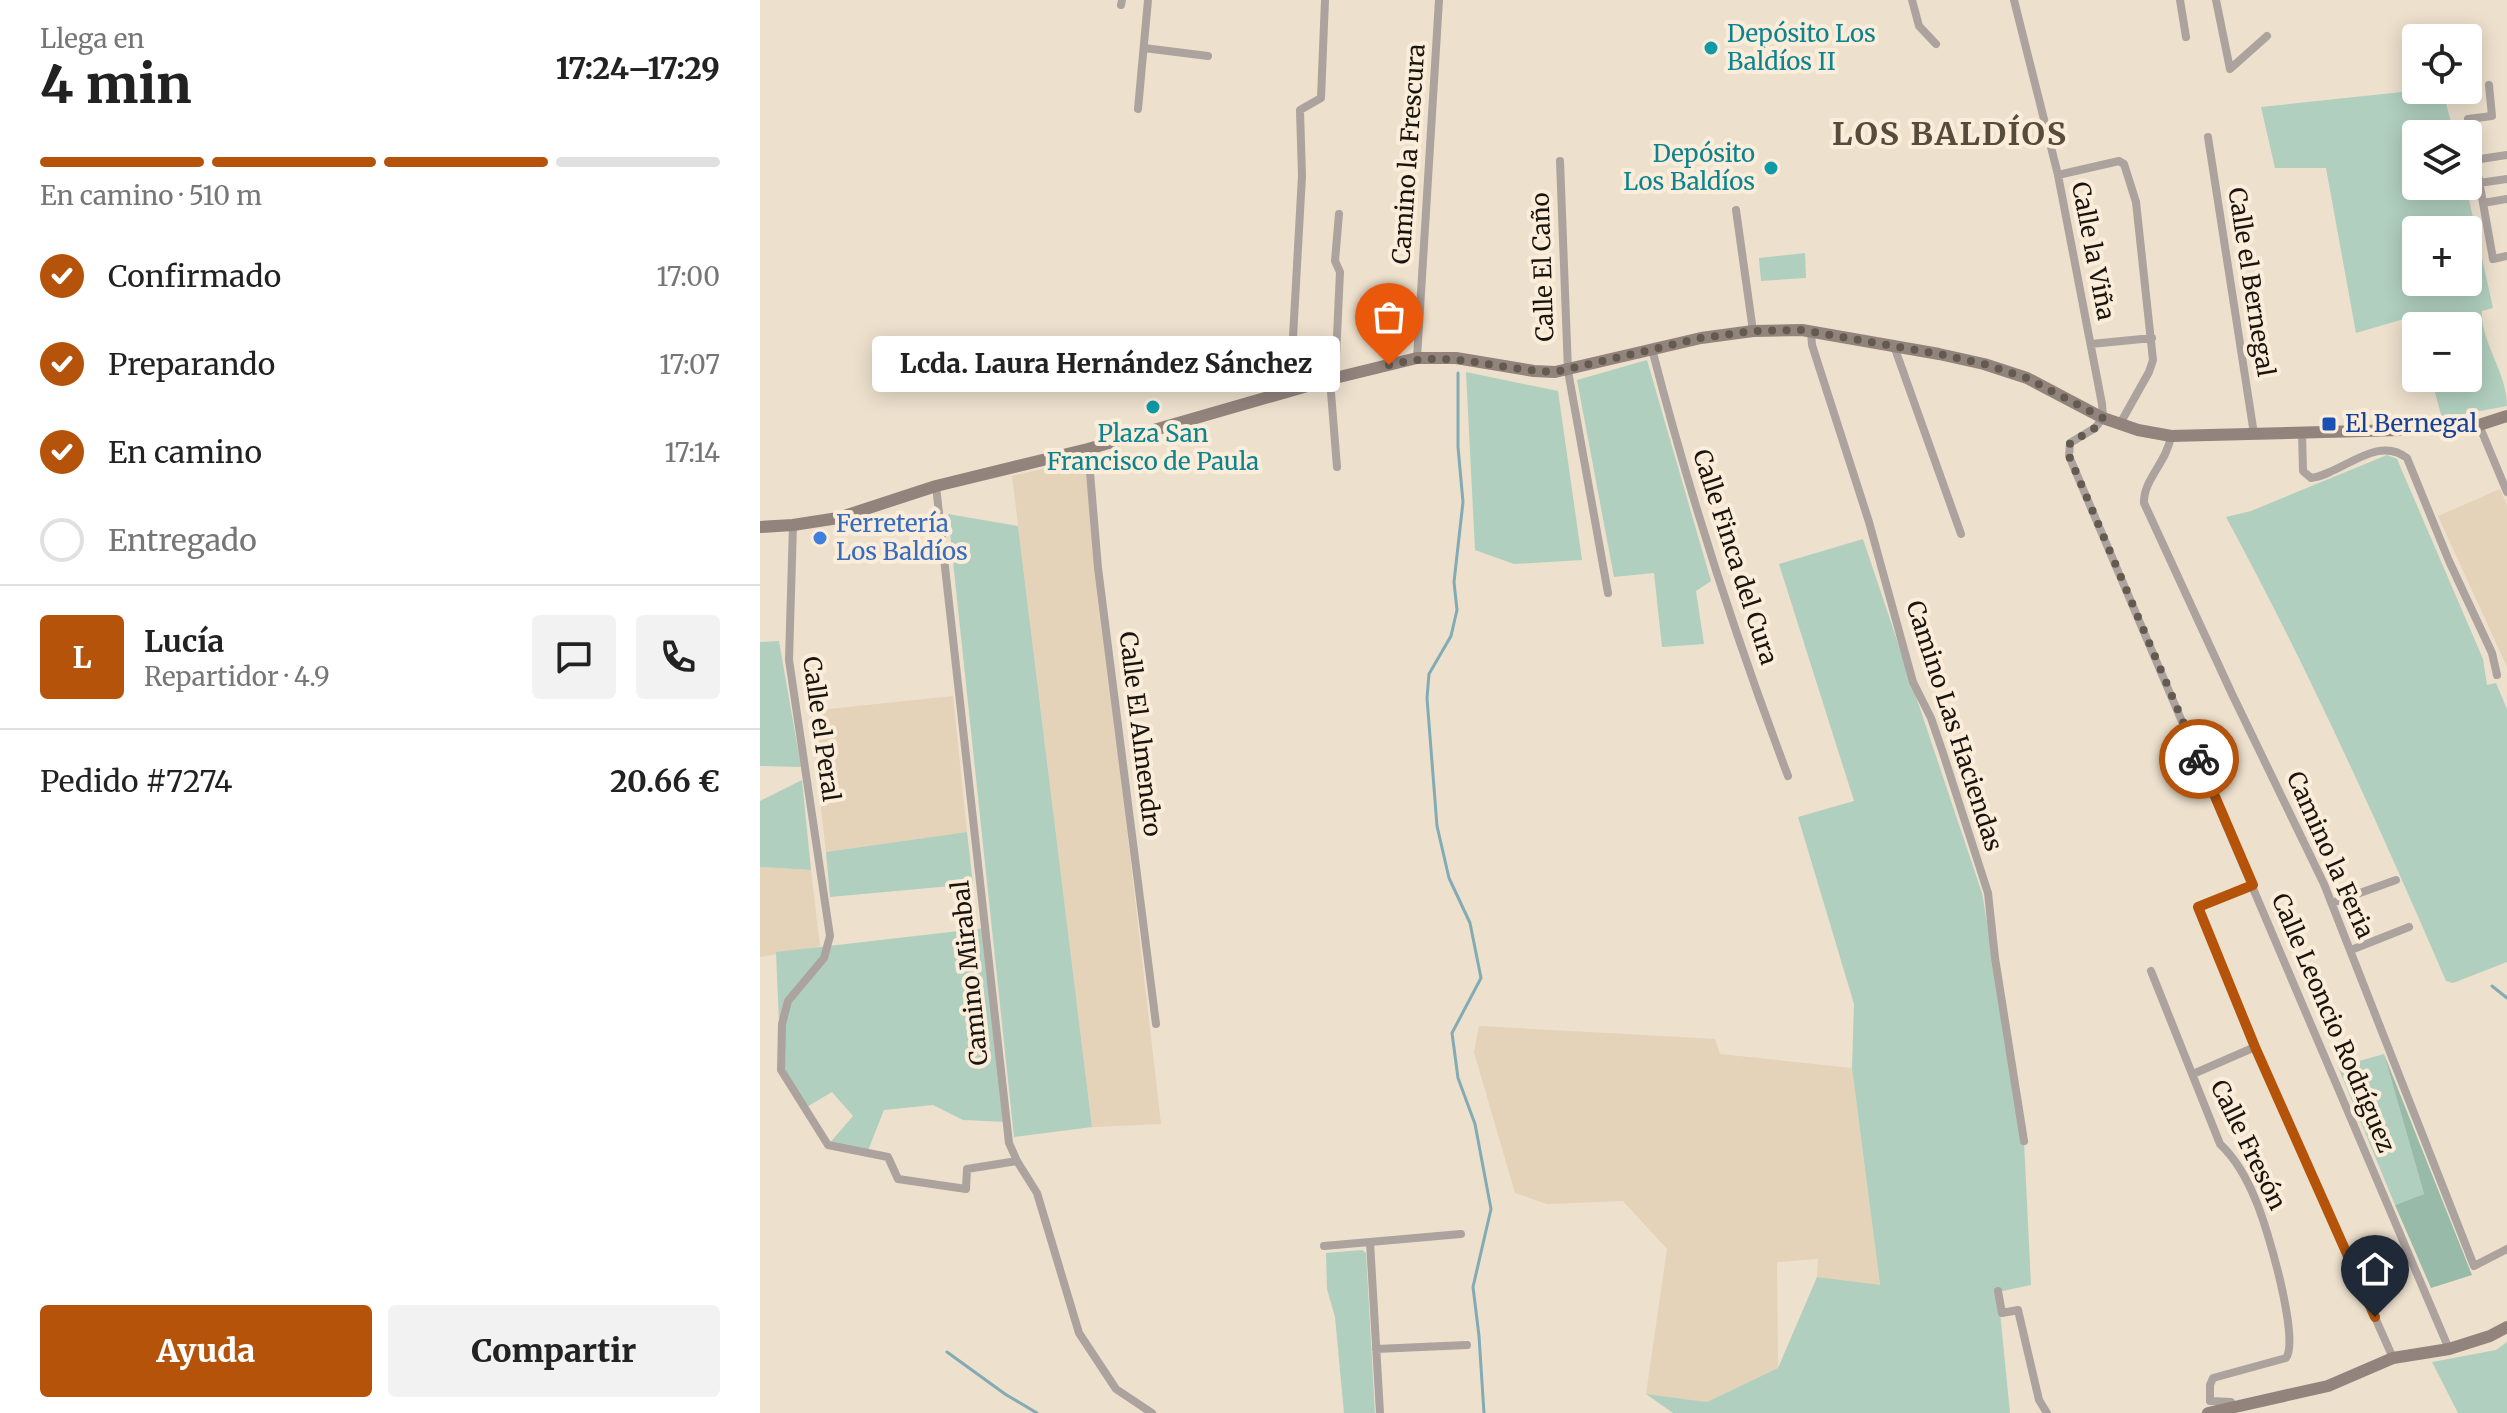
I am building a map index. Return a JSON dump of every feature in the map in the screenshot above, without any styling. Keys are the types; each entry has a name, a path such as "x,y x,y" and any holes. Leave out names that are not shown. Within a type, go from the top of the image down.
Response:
{"main road":[{"path":"760,527 838,518 936,486 1088,449 1332,379 1417,358 1456,358 1534,371 1568,371 1701,338 1753,331 1811,332 1969,361 2027,378 2103,418 2138,430 2171,436 2439,429 2479,425 2507,416"},
{"path":"2208,1413 2328,1386 2393,1358 2449,1349 2507,1327"}],"street":[{"path":"1138,109 1148,0"},
{"path":"1290,391 1302,176 1300,110 1321,98 1325,0"},
{"name":"Camino la Frescura","path":"1417,358 1439,0"},
{"path":"1912,0 1919,26 1936,44"},
{"name":"Calle la Viña","path":"2014,0 2058,175 2103,418"},
{"path":"2180,0 2186,37"},
{"path":"2216,0 2230,69 2267,36"},
{"path":"1144,48 1208,56"},
{"path":"2468,120 2492,116 2489,85"},
{"name":"Calle el Bernegal","path":"2208,137 2254,434"},
{"path":"2482,159 2507,155"},
{"name":"Calle El Caño","path":"1560,161 1568,371 1608,593"},
{"path":"2058,175 2119,161 2124,164 2136,202 2153,360 2121,422"},
{"path":"2482,183 2507,179"},
{"path":"2482,198 2493,259 2507,256"},
{"path":"2483,203 2507,199"},
{"path":"1736,210 1753,331"},
{"path":"1337,467 1332,379 1340,272 1335,261 1339,214"},
{"name":"Camino Las Haciendas","path":"1811,332 1812,345 1869,522 1913,682 1931,718 1988,893 1999,989 2024,1141"},
{"path":"2091,344 2152,338"},
{"path":"1894,346 1961,534"},
{"name":"Calle Finca del Cura","path":"1652,349 1700,519 1761,706 1788,776"},
{"name":"Calle Leoncio Rodríguez","path":"2103,418 2095,428 2070,443 2069,456 2449,1349"},
{"path":"2479,425 2507,492"},
{"path":"2302,433 2303,471 2311,478 2322,477 2373,451 2399,451 2407,458 2449,561 2492,653 2497,675"},
{"name":"Camino la Feria","path":"2171,436 2164,460 2143,493 2144,503 2332,903 2474,1266 2507,1249"},
{"name":"Calle El Almendro","path":"1088,449 1098,568 1156,1024"},
{"name":"Camino Mirabal","path":"936,486 1009,1143 1037,1193 1079,1333 1116,1389 1152,1413"},
{"name":"Calle el Peral","path":"793,525 789,660 830,936 824,958 788,1001 782,1024 781,1070 828,1145 888,1157 898,1179 966,1189 967,1169 1017,1161"},
{"path":"2332,903 2396,880"},
{"path":"2253,885 2198,907 2255,1047 2393,1358"},
{"path":"2351,950 2409,927"},
{"name":"Calle Fresón","path":"2151,971 2220,1144 2231,1154 2256,1200 2286,1310 2291,1349 2286,1358 2213,1378 2210,1401 2231,1402 2232,1408"},
{"path":"2193,1074 2255,1047"},
{"path":"1324,1246 1461,1234"},
{"path":"1370,1242 1380,1413"},
{"path":"1998,1291 2002,1313 2018,1310 2039,1400 2047,1413"},
{"path":"1376,1349 1467,1345"}],"shaded area":[{"path":"1084,459 1161,1124 1092,1127 1012,476"},
{"path":"2500,489 2507,505 2507,667 2438,516"},
{"path":"953,696 967,832 826,852 810,711"},
{"path":"760,867 811,870 820,946 760,957"},
{"path":"1479,1026 1715,1039 1720,1054 1852,1068 1880,1286 1817,1277 1818,1259 1777,1262 1778,1368 1707,1402 1646,1394 1667,1249 1623,1201 1547,1204 1515,1193 1474,1052"}],"green space":[{"path":"2402,92 2402,104 2446,104 2450,120 2402,120 2402,200 2469,200 2473,216 2402,216 2402,296 2482,296 2482,258 2493,308 2482,311 2485,335 2503,381 2507,406 2442,418 2435,392 2482,392 2482,312 2402,312 2402,320 2356,333 2326,168 2275,168 2261,107"},
{"path":"1805,253 1806,278 1761,281 1759,258"},
{"path":"1647,360 1711,581 1696,591 1704,644 1662,647 1654,573 1614,577 1577,380"},
{"path":"1466,372 1558,391 1582,560 1514,564 1475,550"},
{"path":"2387,455 2397,459 2483,659 2487,685 2496,683 2507,709 2507,962 2453,983 2446,981 2341,746 2226,517 2251,511"},
{"path":"948,514 1018,526 1092,1127 1014,1137"},
{"path":"1863,539 1982,893 2024,1141 2031,1285 1998,1292 2010,1413 1673,1413 1646,1394 1707,1402 1778,1368 1817,1277 1880,1285 1852,1068 1854,1004 1798,817 1854,801 1779,564"},
{"path":"779,641 801,767 760,766 760,642"},
{"path":"802,780 811,870 760,867 760,801"},
{"path":"967,832 973,884 830,897 826,852"},
{"path":"985,928 1007,1122 963,1120 933,1105 884,1110 867,1153 828,1145 853,1116 832,1092 805,1108 781,1070 776,952"},
{"path":"2384,1054 2424,1194 2395,1205 2338,1067"},
{"path":"2384,1054 2472,1275 2431,1288 2395,1205 2424,1194"},
{"path":"1362,1250 1366,1253 1375,1413 1344,1413 1335,1317 1327,1289 1326,1253"},
{"path":"2507,1342 2507,1413 2458,1413 2432,1362 2496,1350"}],"waterway":[{"path":"1458,373 1458,447 1463,502 1454,582 1457,610 1451,636 1429,674 1427,698 1437,826 1449,878 1470,923 1481,978 1452,1033 1458,1078 1475,1124 1491,1209 1473,1287 1484,1413"},
{"path":"2492,986 2507,998"},
{"path":"947,1352 1037,1413"}],"way so far":[{"path":"1389,365 1417,358 1456,358 1534,371 1568,371 1701,338 1779,329 1802,330 1939,354 2027,378 2103,418 2095,428 2070,443 2069,456 2199,759"}],"place":[{"name":"Depósito Los Baldíos II","path":"1711,48"},
{"name":"Depósito Los Baldíos","path":"1771,168"},
{"name":"Lcda. Laura Hernández Sánchez","path":"1389,365"},
{"name":"Plaza San Francisco de Paula","path":"1153,407"},
{"name":"El Bernegal","path":"2329,424"},
{"name":"Ferretería Los Baldíos","path":"820,538"}],"district":[{"name":"LOS BALDÍOS","path":"1950,134"}],"route":[{"path":"2199,759 2253,885 2198,907 2255,1047 2375,1317"}]}
